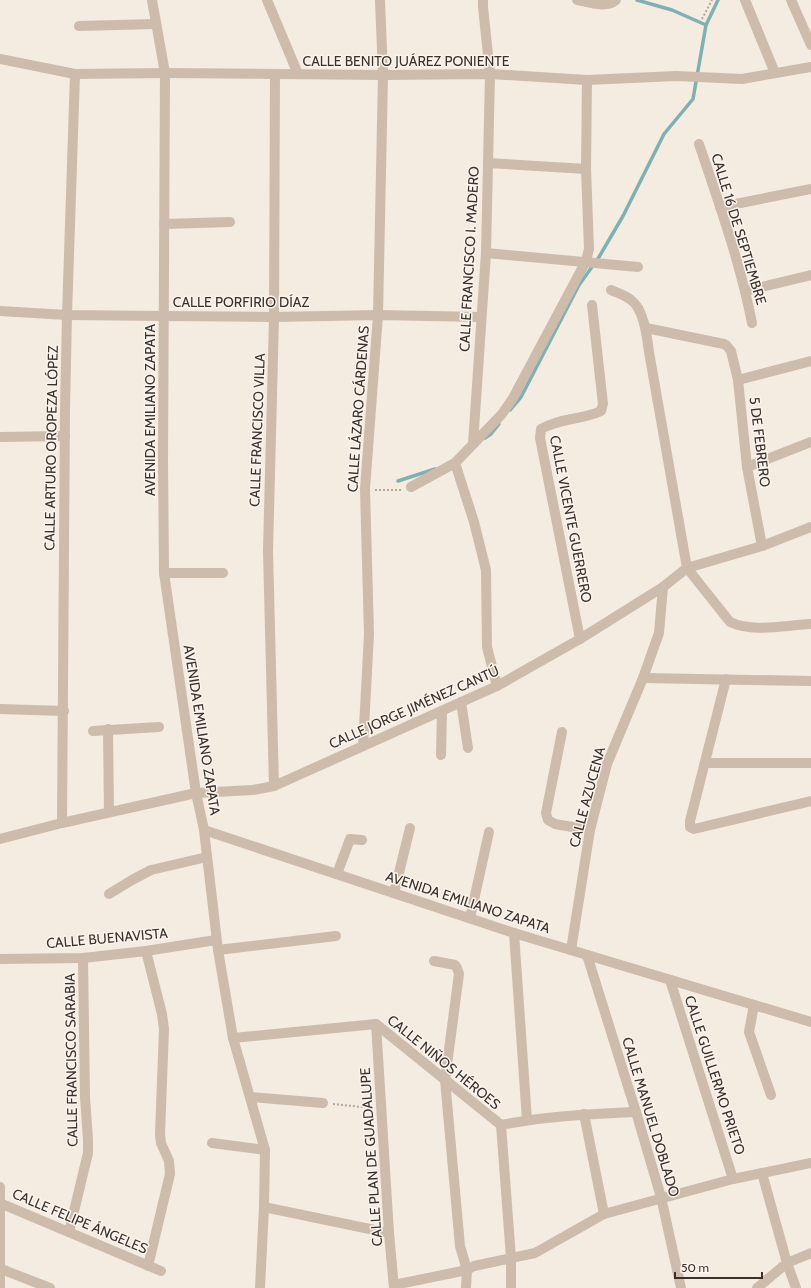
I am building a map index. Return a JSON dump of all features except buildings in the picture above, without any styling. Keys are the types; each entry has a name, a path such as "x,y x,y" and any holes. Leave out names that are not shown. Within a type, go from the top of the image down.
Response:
{"street":[{"name":"AVENIDA EMILIANO ZAPATA","path":"152,0 165,72 164,573 196,793 204,830 514,933 811,1022"},
{"path":"267,0 298,74"},
{"path":"577,0 605,5 614,2"},
{"path":"745,0 775,73"},
{"path":"791,0 811,45"},
{"name":"CALLE LÁZARO CÁRDENAS","path":"363,746 368,634 365,489 378,315 383,75 380,1"},
{"name":"CALLE FRANCISCO I. MADERO","path":"473,444 486,253 490,74 483,3"},
{"path":"78,26 156,24"},
{"name":"CALLE BENITO JUÁREZ PONIENTE","path":"0,59 75,74 165,72 383,75 490,74 587,80 676,76 742,80 811,67"},
{"name":"CALLE ARTURO OROPEZA LÓPEZ","path":"62,823 67,315 75,74"},
{"name":"CALLE FRANCISCO VILLA","path":"274,786 268,551 274,317 275,74"},
{"path":"411,487 456,464 502,414 513,398 586,261 589,249 586,169 587,80"},
{"name":"CALLE 16 DE SEPTIEMBRE","path":"699,144 720,207 745,291 752,323"},
{"path":"488,163 586,169"},
{"path":"720,207 811,189"},
{"path":"164,224 230,222"},
{"path":"486,253 586,261 638,267"},
{"path":"745,291 811,274"},
{"path":"611,290 630,299 634,303 646,328 650,359 687,568 730,622 740,627 750,628 811,624"},
{"name":"CALLE VICENTE GUERRERO","path":"580,639 540,438 541,429 549,424 593,415 601,411 603,404 592,305"},
{"name":"CALLE PORFIRIO DÍAZ","path":"0,311 67,315 274,317 378,315 481,317"},
{"name":"5 DE FEBRERO","path":"646,328 724,344 729,348 733,355 738,380 747,467 762,546"},
{"path":"738,380 811,360"},
{"path":"0,437 65,436"},
{"path":"747,467 811,442"},
{"path":"456,464 474,522 486,570 487,647 498,686"},
{"name":"CALLE JORGE JIMÉNEZ CANTÚ","path":"0,839 62,823 196,793 253,790 274,786 498,686 580,639 663,587 687,568 762,546 811,527"},
{"path":"164,573 223,573"},
{"name":"CALLE AZUCENA","path":"571,950 590,830 607,764 643,678 659,633 663,587"},
{"path":"643,678 811,681"},
{"path":"726,679 690,821 690,827 694,829 811,801"},
{"path":"461,702 468,748"},
{"path":"0,709 64,711"},
{"path":"441,755 442,711"},
{"path":"93,730 159,727"},
{"path":"108,730 109,812"},
{"path":"562,732 546,813 548,820 555,824 590,830"},
{"path":"705,763 811,762"},
{"path":"394,893 410,828"},
{"path":"204,830 217,945 234,1038 265,1150 260,1288"},
{"path":"470,918 489,832"},
{"path":"337,874 350,839 362,840"},
{"path":"109,894 151,870 207,857"},
{"path":"514,933 527,1120"},
{"name":"CALLE BUENAVISTA","path":"0,959 83,958 146,951 336,936"},
{"name":"CALLE FELIPE ÁNGELES","path":"146,951 162,1014 164,1029 160,1134 161,1143 169,1161 170,1174 148,1266"},
{"name":"CALLE MANUEL DOBLADO","path":"587,955 661,1197 681,1288"},
{"name":"CALLE FRANCISCO SARABIA","path":"69,1232 88,1153 85,1097 83,958"},
{"path":"434,962 455,965 459,974 445,1080 460,1246 467,1270 466,1288"},
{"name":"CALLE GUILLERMO PRIETO","path":"670,980 733,1179"},
{"path":"754,1005 749,1032 771,1095"},
{"name":"CALLE NIÑOS HÉROES","path":"234,1038 376,1024 501,1125 527,1120 584,1114 636,1112"},
{"name":"CALLE PLAN DE GUADALUPE","path":"376,1024 389,1233 394,1287"},
{"path":"250,1097 323,1104"},
{"path":"584,1114 604,1214"},
{"path":"501,1125 511,1258 511,1288"},
{"path":"212,1143 265,1150"},
{"path":"394,1287 467,1270 474,1266 535,1253 604,1214 661,1197 733,1179 811,1163"},
{"path":"762,1173 787,1263 796,1288"},
{"path":"0,1187 0,1288"},
{"name":"CALLE FELIPE ÁNGELES","path":"0,1203 161,1271"},
{"path":"264,1208 389,1233"},
{"path":"758,1288 787,1263 811,1253"},
{"path":"0,1268 50,1288"}],"path":[{"path":"702,19 712,0"},
{"path":"365,489 396,491 411,487"},
{"path":"323,1104 381,1109"}],"waterway":[{"path":"637,0 672,10 706,25"},
{"path":"510,410 521,397 579,285 599,257 623,216 664,134 693,99 706,25 718,0"},
{"path":"485,438 491,434 499,424"},
{"path":"398,481 435,469"}]}
